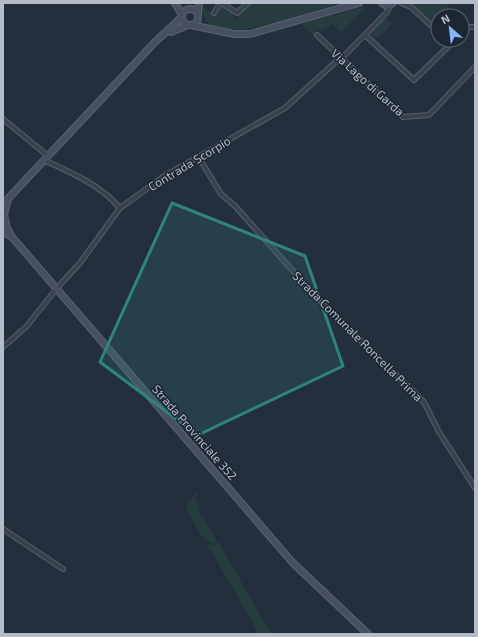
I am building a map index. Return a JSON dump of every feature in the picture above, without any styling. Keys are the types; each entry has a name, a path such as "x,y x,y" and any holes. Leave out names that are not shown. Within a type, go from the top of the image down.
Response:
{"main road":[{"path":"176,3 188,9 195,10 207,26 219,32"},
{"path":"176,3 184,22 190,25 219,32 234,34 257,33 363,3"},
{"path":"3,204 155,42 194,3"},
{"path":"155,42 179,28 197,21 199,3"},
{"path":"382,4 392,4"},
{"name":"Strada Provinciale 352","path":"8,198 4,215 5,223 12,237 293,563 368,634"},
{"name":"Strada Provinciale 352","path":"3,232 12,237"}],"street":[{"path":"214,13 221,3 237,13 248,3"},
{"path":"402,3 410,6 430,25"},
{"path":"382,4 385,12 383,16"},
{"name":"Contrada Scorpio","path":"3,347 26,327 57,288 80,263 120,208 156,181 285,108 321,77 365,35 392,4"},
{"name":"Via Lago di Garda","path":"317,35 404,118 428,115 475,67"},
{"path":"365,35 414,80 447,48"},
{"path":"3,118 46,158 84,178 111,198 120,208"},
{"name":"Strada Comunale Roncella Prima","path":"198,156 221,194 235,206 322,303 424,402 439,432 475,488"},
{"path":"3,529 63,569"}],"highlighted area":[{"path":"172,203 305,256 343,366 198,435 100,362"}],"green space":[{"path":"249,3 342,3 287,20 262,26 239,29 220,28 206,21 202,7 216,15 221,7 225,5 234,14 233,15 236,19"},
{"path":"410,3 448,3 447,5 450,8 430,8 430,21"},
{"path":"363,7 364,9 341,32 332,24 322,31 316,30 314,34 316,38 302,24"},
{"path":"385,16 392,23 378,38 376,36 374,39 369,33"},
{"path":"196,493 198,495 194,498 200,507 197,510 204,518 216,540 216,543 211,543 202,536 187,509 186,504"},
{"path":"218,541 271,634 259,634 206,542 214,546"}]}
